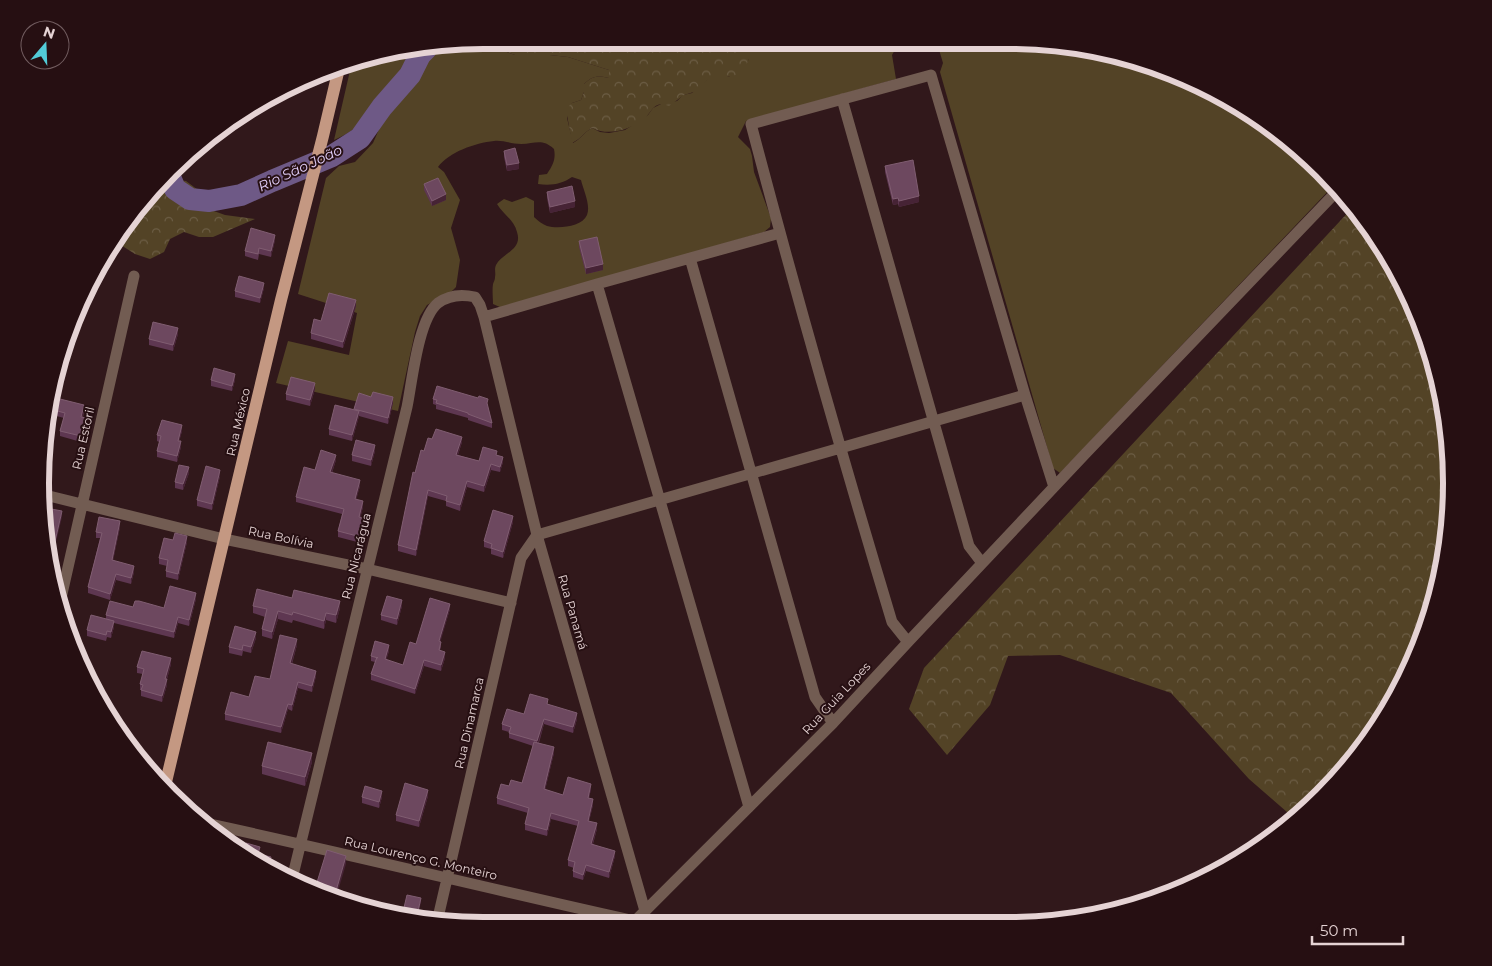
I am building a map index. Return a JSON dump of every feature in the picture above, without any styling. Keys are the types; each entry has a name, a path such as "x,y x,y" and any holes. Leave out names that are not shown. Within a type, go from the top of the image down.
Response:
{"main road":[{"name":"Rua México","path":"167,780 281,300 338,74"}],"street":[{"path":"908,642 892,622 840,448 751,124 931,74 1025,395 1054,487"},
{"path":"842,99 970,546 982,564"},
{"name":"Rua Guia Lopes","path":"640,917 833,723 1054,487 1333,195"},
{"path":"484,317 780,233"},
{"path":"690,258 815,697 833,723"},
{"name":"Rua Estoril","path":"63,591 134,276"},
{"path":"597,284 749,807"},
{"name":"Rua Nicarágua","path":"293,873 407,407 419,342 430,314 437,304 462,294 475,297 484,317"},
{"name":"Rua Panamá","path":"484,317 537,535 645,912"},
{"path":"537,535 1025,395"},
{"name":"Rua Bolívia","path":"49,497 224,539 367,569 511,603"},
{"name":"Rua Dinamarca","path":"439,915 521,558 537,535"},
{"name":"Rua Lourenço G. Monteiro","path":"216,825 300,843 612,917"}],"green space":[{"path":"499,49 515,55 568,57 609,70 609,78 595,77 587,81 584,84 581,100 572,103 567,118 573,143 592,128 600,132 609,133 625,130 648,115 653,108 661,104 677,101 683,95 692,93 711,76 729,77 748,61 752,49 896,49 892,55 896,79 746,121 738,137 750,149 754,172 771,218 770,227 764,232 502,308 493,304 495,267 515,247 518,238 513,224 497,204 504,199 512,202 526,197 534,201 534,217 547,226 563,227 575,225 584,219 588,211 581,180 572,177 556,184 538,184 539,175 547,174 555,153 554,149 550,146 538,142 521,144 494,141 471,146 456,153 438,167 444,172 460,200 451,228 460,260 456,287 450,293 427,305 420,316 398,411 276,383 288,341 349,355 357,313 298,294 326,178 339,166 355,162 373,143 384,118 418,71 425,57 436,51"},
{"path":"499,49 753,49 745,68 737,74 709,79 700,90 684,95 669,106 661,104 656,106 646,117 628,128 606,132 592,128 572,143 566,109 572,103 581,100 584,84 587,81 595,77 609,78 609,70 568,57 515,55"},
{"path":"939,49 1037,50 1066,52 1094,57 1149,72 1201,94 1250,122 1295,157 1329,190 1060,473 1053,468 940,72 943,63"},
{"path":"417,54 405,77 378,96 369,114 361,123 334,140 350,70"},
{"path":"173,180 186,181 198,190 197,205 225,215 255,219 213,237 199,237 184,232 170,239 164,252 150,259 135,254 120,245 138,219"},
{"path":"1348,212 1385,266 1410,317 1420,343 1435,398 1440,426 1443,483 1442,511 1440,540 1435,568 1420,623 1410,649 1385,700 1370,724 1354,747 1316,790 1289,814 1249,779 1171,693 1060,655 1008,656 990,705 947,755 909,709 924,668"}],"building":[{"path":"515,148 519,163 507,165 504,151"},
{"path":"913,160 919,196 899,201 898,198 893,199 885,166"},
{"path":"438,178 446,194 432,201 424,184"},
{"path":"572,186 575,201 550,207 547,192"},
{"path":"251,228 275,235 271,251 259,248 258,254 245,251"},
{"path":"597,237 603,264 586,268 579,241"},
{"path":"239,276 264,283 260,298 235,291"},
{"path":"329,293 356,300 343,342 311,333 314,319 321,321"},
{"path":"153,322 178,328 173,345 149,339"},
{"path":"214,368 235,374 232,386 211,380"},
{"path":"291,377 315,383 310,400 286,394"},
{"path":"437,386 478,398 479,396 488,399 487,403 492,423 436,403 437,400 433,399"},
{"path":"373,392 393,397 388,418 354,409 359,393 371,397"},
{"path":"57,398 84,405 81,417 86,418 81,436 60,431 65,413 55,410"},
{"path":"335,405 359,411 352,435 329,429"},
{"path":"162,420 182,425 178,441 181,441 177,456 157,451 161,436 157,435"},
{"path":"436,429 462,437 456,455 479,461 483,447 497,451 496,455 503,457 500,467 491,464 484,486 467,481 460,505 446,501 447,496 428,490 416,550 398,545 413,472 415,473 421,450 424,451 428,438 432,439"},
{"path":"356,440 375,445 371,460 352,455"},
{"path":"321,450 336,455 330,472 360,480 355,499 363,501 359,517 366,519 361,537 338,531 344,509 296,497 304,467 315,470"},
{"path":"179,465 189,467 183,484 175,482"},
{"path":"206,466 220,470 212,504 197,500"},
{"path":"50,509 62,511 53,548"},
{"path":"493,510 513,516 503,552 491,548 492,544 484,541"},
{"path":"99,517 120,521 112,560 134,566 131,578 116,574 110,594 88,587 102,533 96,532"},
{"path":"175,533 187,536 178,574 166,571 168,560 159,558 164,538 173,540"},
{"path":"170,586 196,593 189,620 178,617 174,632 106,615 110,601 133,607 135,601 139,601 164,608"},
{"path":"257,589 292,598 294,590 340,601 336,615 326,613 324,621 293,612 292,615 278,611 272,632 262,629 267,609 253,606"},
{"path":"387,596 402,600 397,619 381,615"},
{"path":"430,598 450,604 439,641 441,642 439,650 445,652 441,665 424,660 415,689 371,674 377,658 371,656 375,641 389,645 385,659 403,665 410,642 416,644"},
{"path":"91,615 114,621 111,632 107,631 106,635 87,630"},
{"path":"235,626 256,632 251,647 243,645 242,650 229,647"},
{"path":"280,635 297,639 290,663 316,671 312,686 298,682 292,705 288,704 281,727 225,714 231,692 249,697 255,676 270,679"},
{"path":"142,651 171,658 162,696 141,690 143,685 140,684 144,669 137,667"},
{"path":"530,694 548,699 547,704 577,713 573,727 544,719 537,741 509,733 511,727 502,724 507,709 524,714"},
{"path":"268,742 312,753 305,777 262,766"},
{"path":"534,742 554,747 544,789 563,795 568,777 591,784 588,798 593,799 588,821 597,823 591,844 615,851 609,872 586,865 583,875 573,871 575,862 568,860 579,821 551,813 547,830 525,824 529,808 497,798 501,784 509,786 511,780 522,783"},
{"path":"405,783 428,790 419,821 396,815"},
{"path":"365,786 382,791 379,802 362,797"},
{"path":"246,843 260,847 258,854 243,844"},
{"path":"327,850 346,856 336,891 317,884"},
{"path":"258,854 271,857 270,861"},
{"path":"407,895 421,898 418,913 403,910"}],"waterway":[{"name":"Rio São João","path":"172,181 175,189 190,199 209,201 241,195 332,156 360,138 382,107 410,75 422,53"}]}
